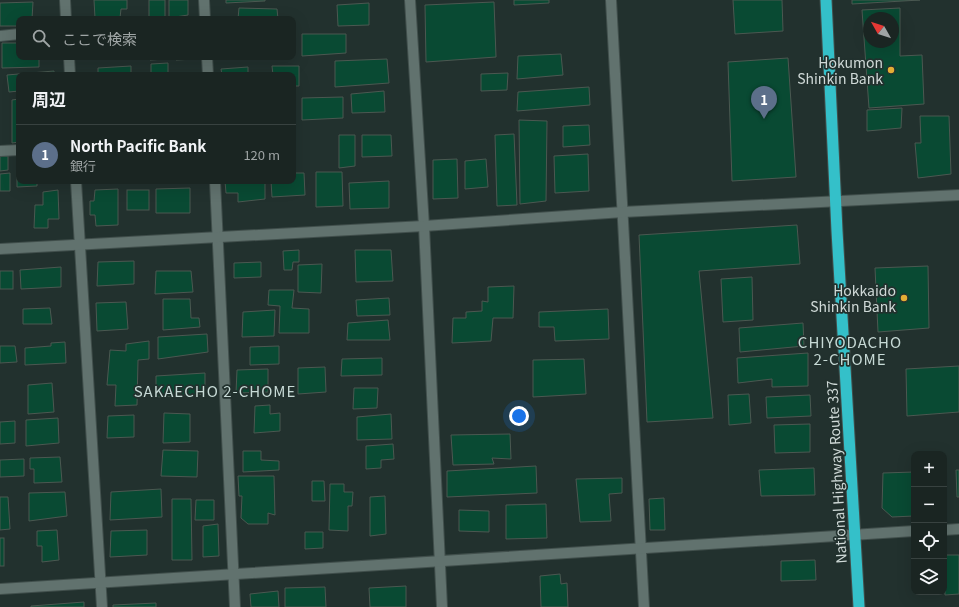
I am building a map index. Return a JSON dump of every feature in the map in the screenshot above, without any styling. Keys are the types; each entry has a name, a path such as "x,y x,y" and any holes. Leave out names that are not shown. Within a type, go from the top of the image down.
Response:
{"highway":[{"name":"National Highway Route 337","path":"826,0 859,607"}],"street":[{"path":"65,0 66,16"},
{"path":"204,0 205,16"},
{"path":"410,0 424,226 442,607"},
{"path":"611,0 644,607"},
{"path":"0,36 16,34"},
{"path":"69,60 70,72"},
{"path":"207,60 208,72"},
{"path":"0,151 16,150"},
{"path":"76,184 102,607"},
{"path":"215,184 219,237 235,607"},
{"path":"0,249 424,226 623,212 959,195"},
{"path":"947,530 959,529"},
{"path":"0,589 233,573 911,531"}],"building":[{"path":"94,0 127,0 127,9 121,9 120,16 95,16"},
{"path":"149,0 165,0 165,16 149,16"},
{"path":"169,0 188,0 188,15 169,16"},
{"path":"226,0 265,0 265,1 226,3"},
{"path":"514,0 549,0 549,3 514,5"},
{"path":"733,0 782,0 783,31 735,34"},
{"path":"852,0 920,0 852,4"},
{"path":"33,2 32,16 16,16 16,26 0,26 0,3"},
{"path":"494,2 496,57 426,62 425,5"},
{"path":"369,3 369,25 338,26 337,5"},
{"path":"239,8 277,9 278,16 238,16"},
{"path":"900,8 900,56 922,55 924,104 869,108 865,48 899,48 899,12 863,12 863,24 862,10"},
{"path":"302,34 346,34 346,53 302,56"},
{"path":"2,43 16,43 16,60 39,60 39,67 2,68"},
{"path":"561,54 563,75 517,79 518,56"},
{"path":"788,58 796,177 732,181 728,62"},
{"path":"387,59 389,83 335,87 335,61"},
{"path":"168,63 168,72 151,72 151,64"},
{"path":"131,66 131,72 98,72 98,68"},
{"path":"272,66 299,66 299,86 296,86 296,72 273,72"},
{"path":"248,67 248,72 222,72 221,69"},
{"path":"508,73 507,90 481,91 481,74"},
{"path":"16,74 16,91 9,92 7,75"},
{"path":"589,87 590,105 517,111 518,92"},
{"path":"384,91 385,112 352,113 351,94"},
{"path":"343,97 343,118 302,120 302,98"},
{"path":"16,99 16,142 12,143 12,100"},
{"path":"902,108 901,128 867,131 867,110"},
{"path":"920,116 949,116 951,174 918,178 915,143 921,143"},
{"path":"519,120 547,121 546,201 520,204"},
{"path":"589,125 590,145 563,147 563,126"},
{"path":"514,134 517,205 497,206 495,135"},
{"path":"339,135 355,135 355,166 339,168"},
{"path":"362,135 391,135 392,156 362,157"},
{"path":"588,154 589,191 555,193 554,156"},
{"path":"0,156 8,156 8,170 0,171"},
{"path":"457,159 458,198 433,199 433,160"},
{"path":"486,159 488,187 465,189 465,161"},
{"path":"316,172 342,172 343,206 316,207"},
{"path":"10,173 10,191 0,191 0,174"},
{"path":"296,173 304,173 305,195 272,197 271,184 296,184"},
{"path":"389,181 389,208 350,209 349,183"},
{"path":"17,184 37,184 37,186 17,187"},
{"path":"225,184 265,184 265,199 238,202 238,193 226,193"},
{"path":"190,188 190,213 156,213 156,189"},
{"path":"118,189 118,225 96,226 95,215 90,215 90,201 94,201 95,190"},
{"path":"58,190 59,219 48,219 48,228 34,228 35,205 43,205 43,192"},
{"path":"127,190 149,190 149,210 127,210"},
{"path":"797,225 800,264 699,271 713,418 647,422 639,235"},
{"path":"299,250 299,262 293,262 292,270 284,270 283,251"},
{"path":"355,250 391,250 393,281 356,282"},
{"path":"134,261 134,284 97,286 98,262"},
{"path":"261,262 261,277 234,278 234,263"},
{"path":"322,264 321,293 298,292 298,265"},
{"path":"928,266 929,328 878,332 875,268"},
{"path":"61,267 61,287 21,289 20,270"},
{"path":"0,271 13,271 13,289 0,289"},
{"path":"156,271 191,271 193,292 155,294"},
{"path":"752,277 753,320 723,322 721,279"},
{"path":"514,286 513,318 493,318 491,341 452,343 453,318 466,318 466,312 482,311 482,301 488,302 488,287"},
{"path":"269,290 294,290 292,308 309,309 309,333 279,333 280,306 268,305"},
{"path":"389,298 390,315 357,316 356,300"},
{"path":"163,299 190,299 191,318 199,318 200,327 163,330"},
{"path":"126,302 128,329 97,331 96,303"},
{"path":"50,308 52,324 23,324 23,309"},
{"path":"608,309 609,339 555,341 554,327 539,327 539,312"},
{"path":"275,310 274,336 242,337 243,312"},
{"path":"388,320 390,340 347,340 348,323"},
{"path":"803,323 804,346 740,352 739,328"},
{"path":"207,334 208,352 158,359 158,337"},
{"path":"149,341 149,359 138,360 137,405 115,406 116,385 107,385 110,350 126,351 126,344"},
{"path":"65,342 66,363 25,365 25,348 51,346 51,343"},
{"path":"0,346 15,346 17,362 0,363"},
{"path":"279,346 279,364 250,365 250,347"},
{"path":"808,353 808,386 772,387 772,379 738,383 737,358"},
{"path":"382,358 382,375 341,376 342,359"},
{"path":"584,359 586,394 533,397 533,360"},
{"path":"959,366 959,412 907,416 906,369"},
{"path":"325,367 326,392 298,394 298,368"},
{"path":"268,369 268,392 236,393 237,370"},
{"path":"205,373 205,394 156,397 156,376"},
{"path":"52,383 54,412 28,414 28,385"},
{"path":"354,388 378,388 377,408 353,409"},
{"path":"749,394 751,423 729,425 728,395"},
{"path":"810,395 811,416 767,418 766,397"},
{"path":"270,405 270,414 280,413 280,431 254,433 255,406"},
{"path":"164,413 190,414 190,442 163,443"},
{"path":"391,414 392,439 357,440 357,417"},
{"path":"134,415 134,437 107,438 108,416"},
{"path":"58,418 59,443 26,446 26,420"},
{"path":"15,421 15,443 0,444 0,422"},
{"path":"810,424 810,452 775,453 774,425"},
{"path":"510,434 511,459 492,458 494,464 453,465 451,435"},
{"path":"393,444 394,459 381,460 381,468 366,469 366,446"},
{"path":"163,450 198,451 197,477 161,476"},
{"path":"243,451 261,451 261,460 279,461 279,470 243,472"},
{"path":"60,457 62,482 34,483 34,469 30,469 30,458"},
{"path":"24,459 24,476 0,477 0,460"},
{"path":"536,466 537,493 447,497 447,471"},
{"path":"814,468 815,495 761,496 759,470"},
{"path":"956,470 959,470 959,497 957,497"},
{"path":"911,472 911,516 892,517 882,508 883,473"},
{"path":"238,476 274,476 275,515 268,513 268,524 248,524 241,518 242,496 239,496"},
{"path":"622,478 622,493 609,494 611,521 580,522 576,479"},
{"path":"312,481 324,481 325,501 312,501"},
{"path":"330,484 344,484 344,492 353,492 352,506 348,506 348,531 329,530"},
{"path":"161,489 162,517 110,520 111,492"},
{"path":"65,492 67,516 29,521 29,493"},
{"path":"385,496 386,534 370,536 370,497"},
{"path":"0,497 8,497 10,529 0,530"},
{"path":"664,498 665,530 650,530 649,499"},
{"path":"172,499 191,499 192,560 172,560"},
{"path":"196,500 214,500 214,520 195,520"},
{"path":"546,504 547,538 506,539 506,505"},
{"path":"459,510 489,511 489,532 459,531"},
{"path":"218,524 219,556 203,557 203,526"},
{"path":"57,530 59,560 42,562 42,546 37,546 37,531"},
{"path":"147,530 147,555 110,557 111,531"},
{"path":"305,532 323,532 323,548 305,549"},
{"path":"0,538 4,538 4,566 0,566"},
{"path":"947,555 959,555 959,594 947,595"},
{"path":"815,560 816,580 781,581 781,561"},
{"path":"560,574 561,584 567,583 568,607 541,607 540,576"},
{"path":"406,586 406,607 370,607 369,588"},
{"path":"325,587 326,607 285,607 285,588"},
{"path":"278,591 279,607 251,607 250,594"},
{"path":"84,602 84,607 31,607 31,606"},
{"path":"156,603 156,607 113,607 113,605"}],"place":[{"name":"Hokumon Shinkin Bank","path":"891,70"},
{"name":"North Pacific Bank","path":"764,119"},
{"name":"Hokkaido Shinkin Bank","path":"904,298"}],"district":[{"name":"CHIYODACHO 2-CHOME","path":"850,350"},
{"name":"SAKAECHO 2-CHOME","path":"215,390"}]}
